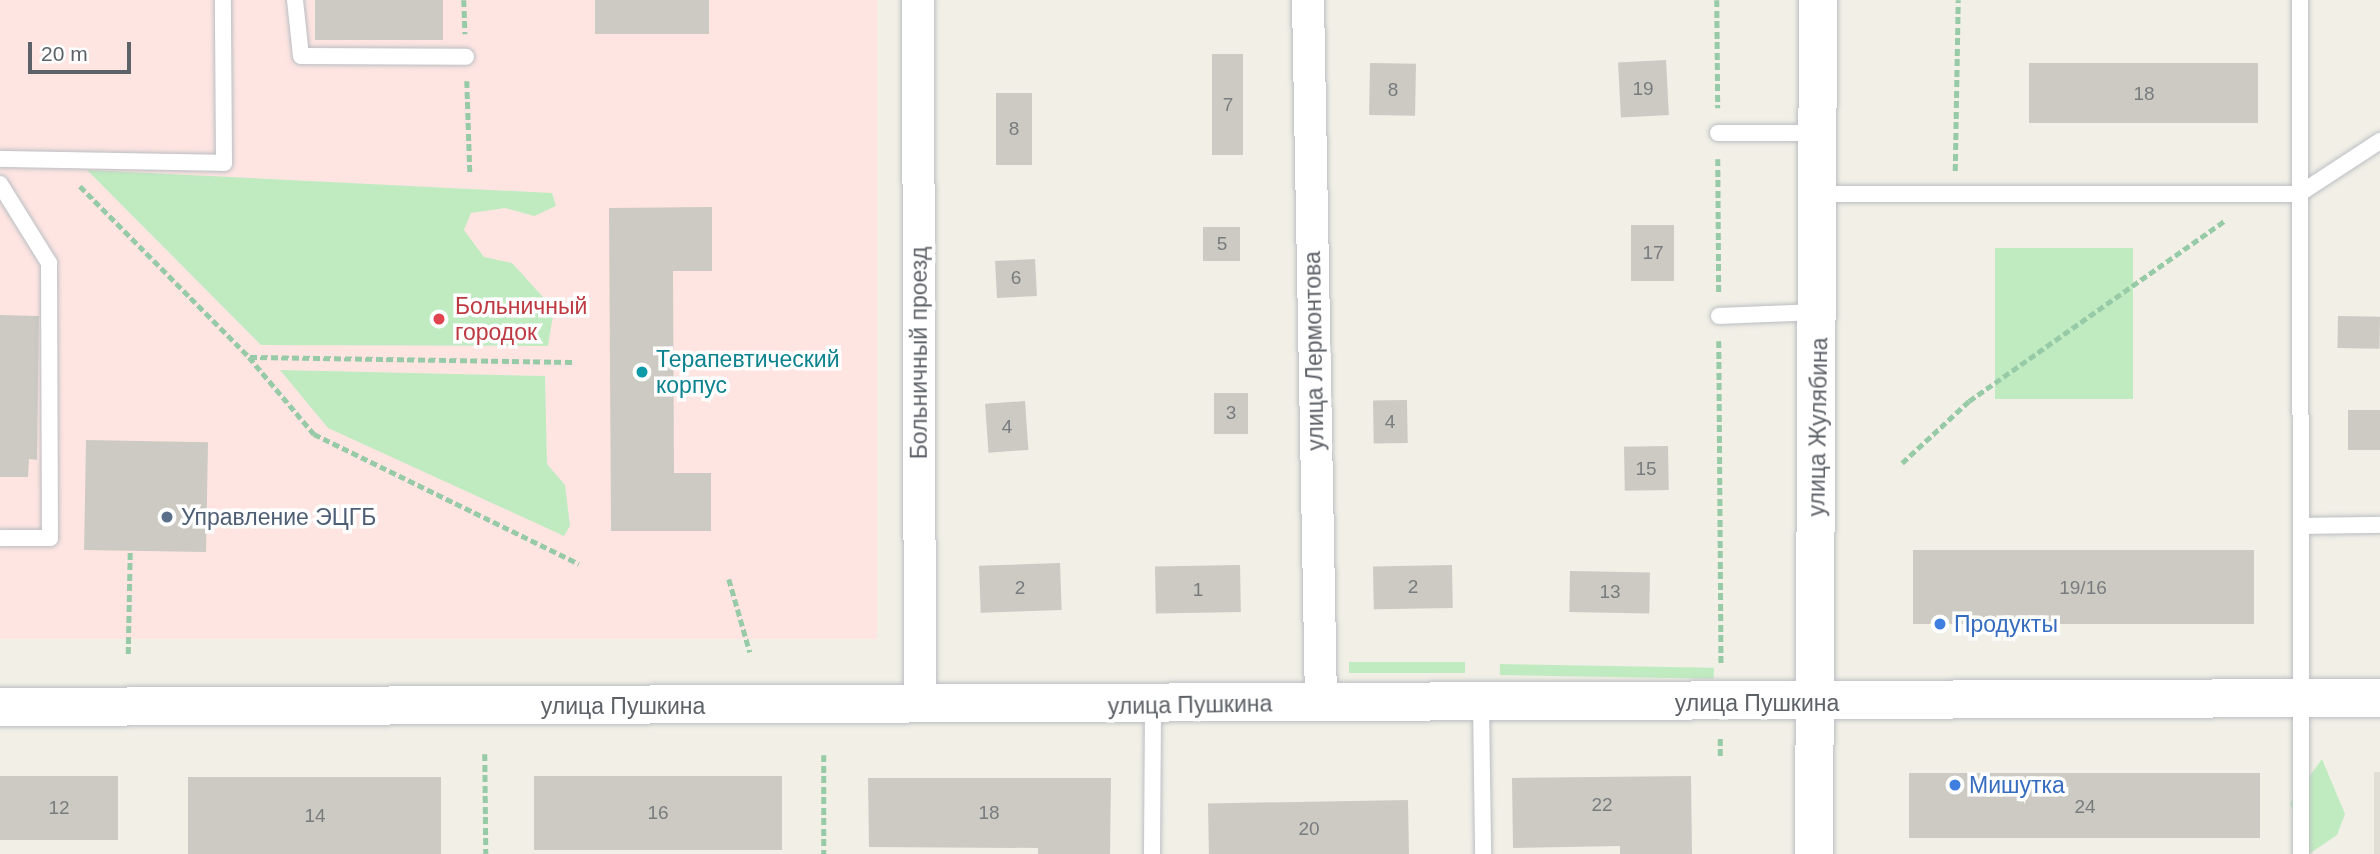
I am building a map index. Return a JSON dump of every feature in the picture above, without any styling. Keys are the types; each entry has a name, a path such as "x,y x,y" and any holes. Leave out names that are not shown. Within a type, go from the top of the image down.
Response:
{"main road":[{"name":"улица Жулябина","path":"1814,854 1819,312 1818,0"},
{"name":"улица Пушкина","path":"0,707 1153,706 1321,702 1721,703 2380,698"}],"street":[{"name":"Больничный проезд","path":"918,0 920,706"},
{"name":"улица Лермонтова","path":"1308,0 1321,702"}],"lane":[{"path":"0,159 224,163 223,0"},
{"path":"295,0 301,56 466,57"},
{"path":"2300,0 2299,194 2304,526 2301,854"},
{"path":"1718,134 1818,133"},
{"path":"1819,194 1955,191 2299,194 2380,141"},
{"path":"0,184 49,263 50,538 0,538"},
{"path":"1719,316 1819,312"},
{"path":"2304,526 2380,525"},
{"path":"1481,703 1483,854"},
{"path":"1152,854 1153,706"}],"path":[{"path":"464,0 470,172"},
{"path":"1717,0 1720,756"},
{"path":"1955,191 1958,0"},
{"path":"52,158 249,357 314,435 579,564"},
{"path":"1902,463 1969,401 2261,195"},
{"path":"249,357 573,362"},
{"path":"128,654 130,551"},
{"path":"729,579 750,652"},
{"path":"485,754 486,854"},
{"path":"824,755 824,854"}],"shaded area":[{"name":"Больничный городок","path":"0,0 877,0 877,639 0,639"},
{"path":"2374,772 2380,772 2380,854 2374,854"}],"green space":[{"path":"87,170 552,193 556,206 534,216 505,208 471,213 464,230 484,257 512,263 554,309 548,346 261,345"},
{"path":"1995,248 2133,248 2133,399 1995,399"},
{"path":"280,370 545,376 547,464 565,485 570,526 564,536 328,428"},
{"path":"1349,662 1465,662 1465,673 1349,673"},
{"path":"1500,664 1714,668 1714,679 1500,675"},
{"path":"2322,759 2345,814 2337,835 2309,854 2290,803"}],"building":[{"path":"315,0 443,0 443,40 315,40"},
{"path":"595,0 709,0 709,34 595,34"},
{"path":"1212,54 1243,54 1243,155 1212,155"},
{"path":"1666,60 1669,115 1621,117 1618,63"},
{"path":"1370,63 1416,64 1415,116 1369,115"},
{"path":"2029,63 2258,63 2258,123 2029,123"},
{"path":"996,93 1032,93 1032,165 996,165"},
{"name":"Терапевтический корпус","path":"712,207 712,271 673,271 674,473 711,473 711,531 611,531 609,208"},
{"path":"1631,225 1674,225 1674,281 1631,281"},
{"path":"1203,227 1240,227 1240,261 1203,261"},
{"path":"1035,259 1037,296 997,298 995,261"},
{"path":"0,315 39,316 37,460 29,459 28,477 0,477"},
{"path":"2338,316 2380,317 2379,349 2337,348"},
{"path":"1214,393 1248,393 1248,434 1214,434"},
{"path":"1407,400 1408,443 1374,444 1373,401"},
{"path":"1025,401 1028,450 989,453 985,404"},
{"path":"2348,410 2380,410 2380,450 2348,450"},
{"path":"86,440 208,442 206,552 84,550"},
{"path":"1668,446 1669,490 1625,491 1624,447"},
{"path":"1913,550 2254,550 2254,624 1913,624"},
{"path":"1060,563 1062,610 981,613 979,566"},
{"path":"1240,565 1241,612 1156,613 1155,566"},
{"path":"1452,565 1453,608 1374,609 1373,566"},
{"path":"1570,571 1650,572 1649,613 1569,612"},
{"path":"1909,773 2260,773 2260,838 1909,838"},
{"path":"0,776 118,776 118,840 0,840"},
{"path":"534,776 782,776 782,850 534,850"},
{"path":"1691,776 1692,854 1620,854 1620,846 1513,848 1512,778"},
{"path":"188,777 441,777 441,854 188,854"},
{"path":"868,778 1111,778 1110,854 1038,854 1038,848 869,847"},
{"path":"1408,800 1409,854 1209,854 1208,803"}],"place":[{"name":"Больничный городок","path":"439,319"},
{"name":"Терапевтический корпус","path":"642,372"},
{"name":"Управление ЭЦГБ","path":"167,517"},
{"name":"Продукты","path":"1940,624"},
{"name":"Мишутка","path":"1955,785"}]}
